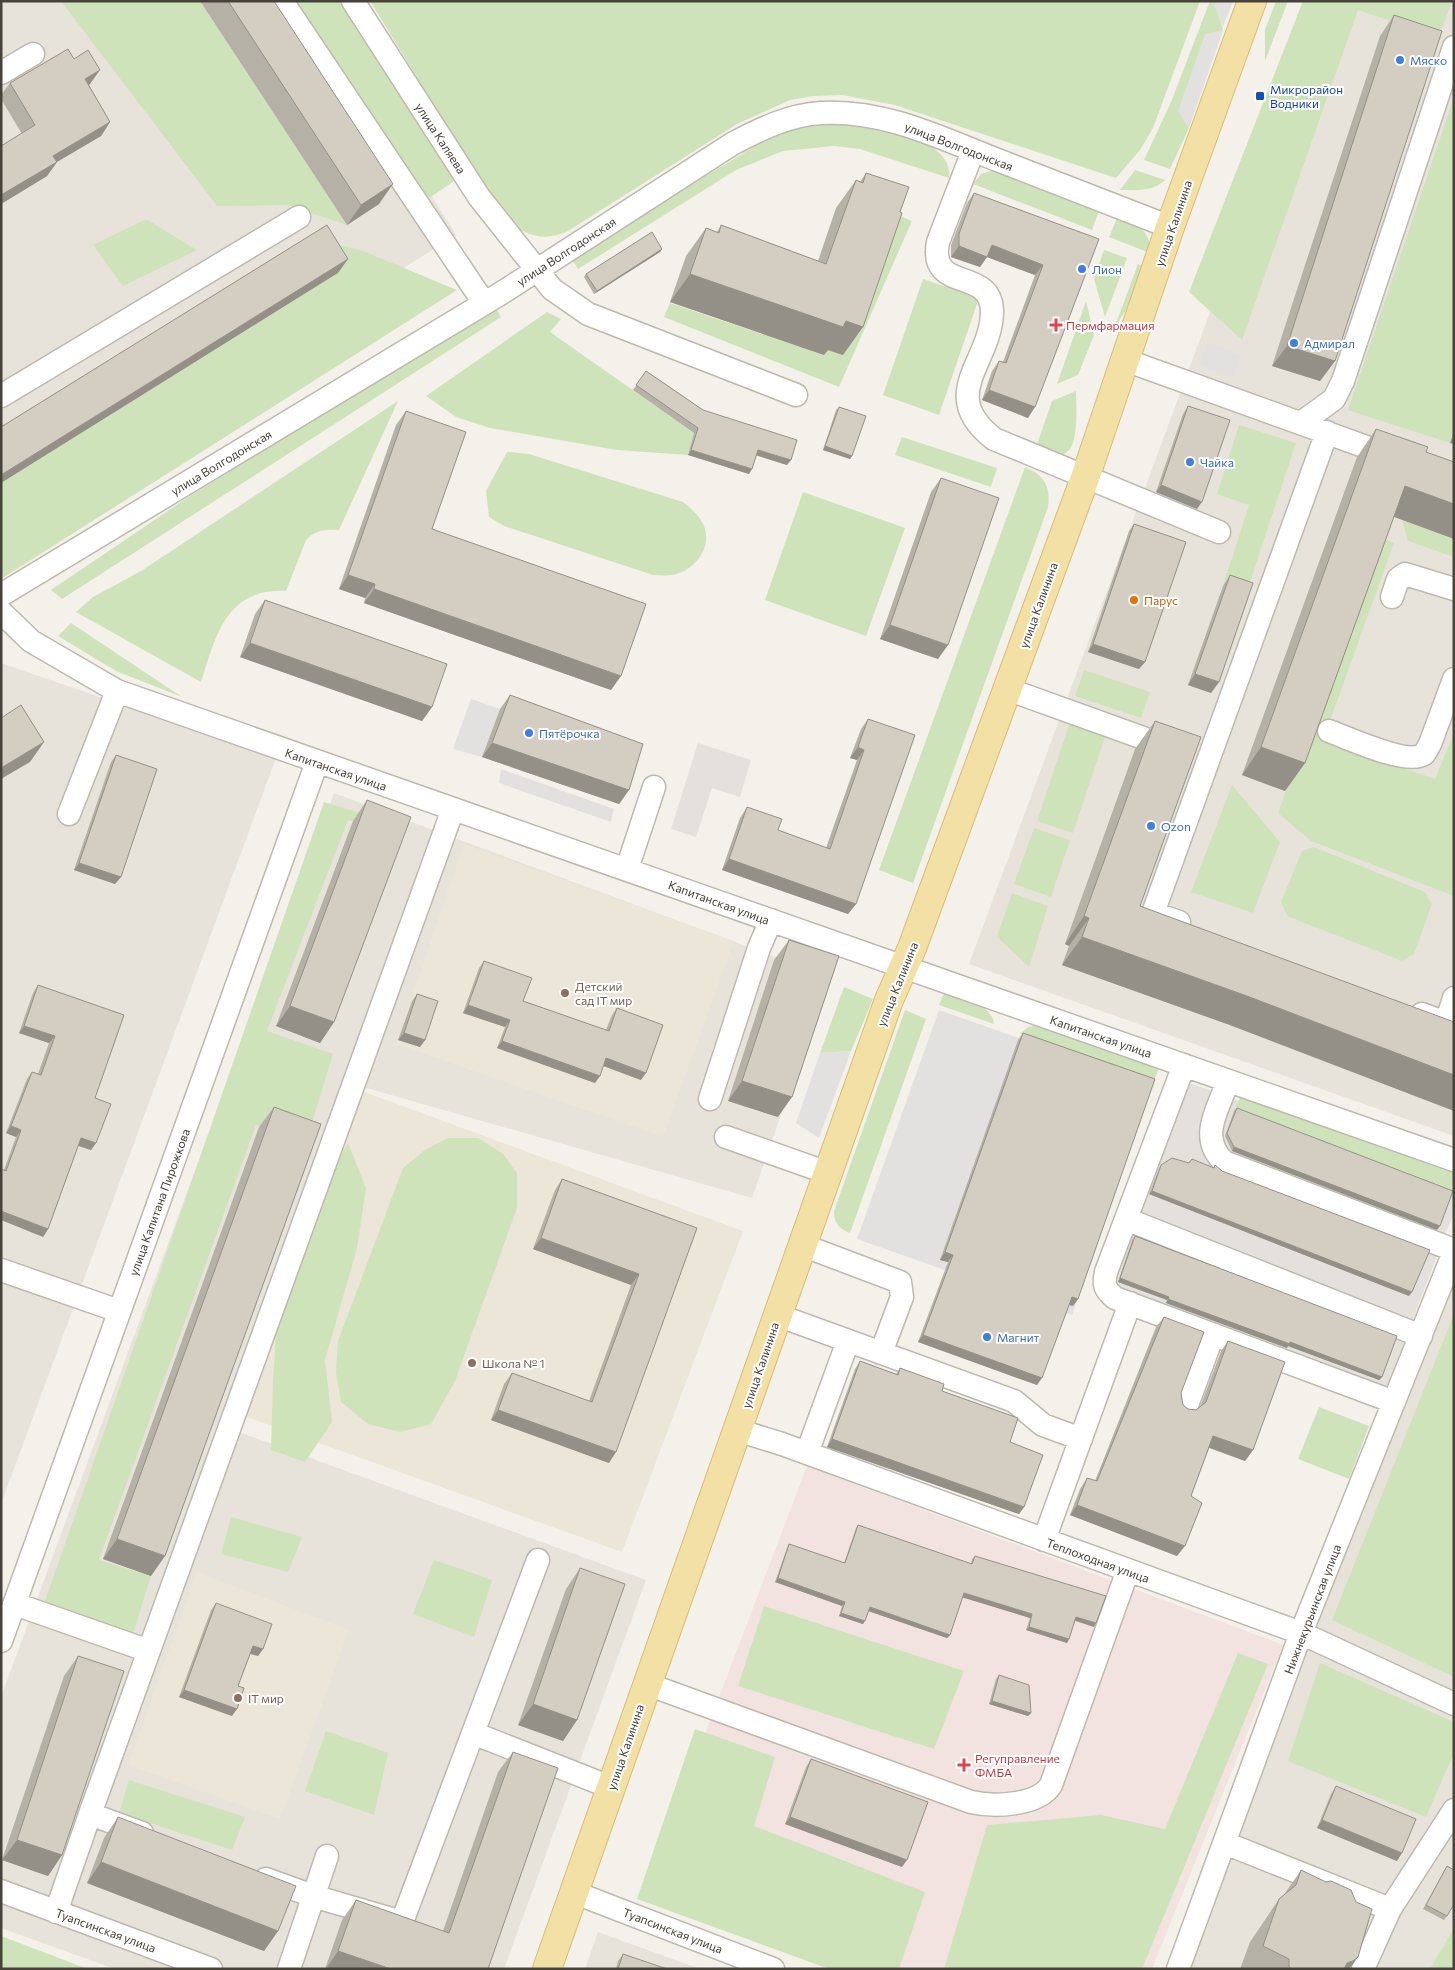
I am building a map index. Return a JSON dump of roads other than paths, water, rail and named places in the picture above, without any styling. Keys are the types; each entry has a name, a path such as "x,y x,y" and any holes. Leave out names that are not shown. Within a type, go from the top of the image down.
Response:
{"main road":[{"name":"улица Калинина","path":"547,1969 889,1000 905,968 1085,478 1170,227 1252,1"}],"street":[{"path":"282,1 484,303"},
{"name":"улица Каляева","path":"353,1 479,197 558,295 588,314 796,395"},
{"path":"1301,423 1334,399 1343,381 1454,47"},
{"path":"1,74 33,54"},
{"name":"улица Волгодонская","path":"1,595 484,303 732,144 761,128 792,118 821,113 850,114 907,125 1170,227"},
{"path":"973,150 938,242 936,255 939,265 946,273 983,289 991,304 990,324 969,387 967,400 969,411 975,422 994,439 1219,532"},
{"path":"1,396 299,217"},
{"path":"1125,360 1418,465"},
{"path":"1199,930 1153,913 1327,432"},
{"path":"1392,597 1398,579 1405,574 1454,589"},
{"name":"Капитанская улица","path":"1,612 31,641 116,691 1454,1160"},
{"path":"1329,731 1399,756 1414,758 1424,754 1430,744 1454,679"},
{"path":"1007,689 1208,761"},
{"path":"69,814 116,691"},
{"name":"улица Капитана Пирожкова","path":"1,1641 317,762"},
{"path":"627,869 654,788"},
{"path":"56,1912 453,809"},
{"path":"710,1099 758,948 772,920"},
{"path":"1400,1006 1450,1024 1454,998"},
{"path":"1184,1065 1104,1282 1106,1291 1130,1303 1213,1335 1394,1402"},
{"path":"1228,1081 1210,1138 1214,1151 1224,1162 1454,1251"},
{"path":"726,1138 828,1173"},
{"path":"1126,1219 1421,1336"},
{"path":"802,1245 900,1282 902,1297 881,1353"},
{"name":"Нижнекурьинская улица","path":"1178,1969 1301,1634 1454,1251"},
{"path":"1,1270 120,1311"},
{"path":"1044,1540 1130,1303"},
{"path":"777,1315 1014,1401 1043,1425 1081,1439"},
{"path":"1186,1408 1213,1335"},
{"path":"807,1453 848,1341"},
{"name":"Теплоходная улица","path":"737,1430 807,1453 1301,1634 1454,1704"},
{"path":"248,1872 314,1896 402,1922 538,1560"},
{"path":"647,1684 971,1802 990,1805 1031,1800 1041,1796 1051,1785 1128,1570"},
{"path":"15,1604 149,1651"},
{"path":"473,1734 610,1787"},
{"path":"1363,1969 1390,1909 1454,1810"},
{"path":"90,1814 164,1842"},
{"path":"1225,1843 1390,1909"},
{"path":"288,1969 327,1856"},
{"name":"Туапсинская улица","path":"1,1892 211,1969"},
{"name":"Туапсинская улица","path":"573,1892 773,1969"}],"place":[{"name":"Мяско","path":"1400,60"},
{"name":"Микрорайон Водники","path":"1260,96"},
{"name":"Лион","path":"1082,269"},
{"name":"Пермфармация","path":"1056,325"},
{"name":"Адмирал","path":"1294,343"},
{"name":"Чайка","path":"1190,462"},
{"name":"Парус","path":"1134,600"},
{"name":"Пятёрочка","path":"529,733"},
{"name":"Ozon","path":"1151,826"},
{"name":"Детский сад IT мир","path":"565,993"},
{"name":"Магнит","path":"987,1337"},
{"name":"Школа № 1","path":"472,1363"},
{"name":"IT мир","path":"238,1698"},
{"name":"Регуправление ФМБА","path":"964,1765"}]}
